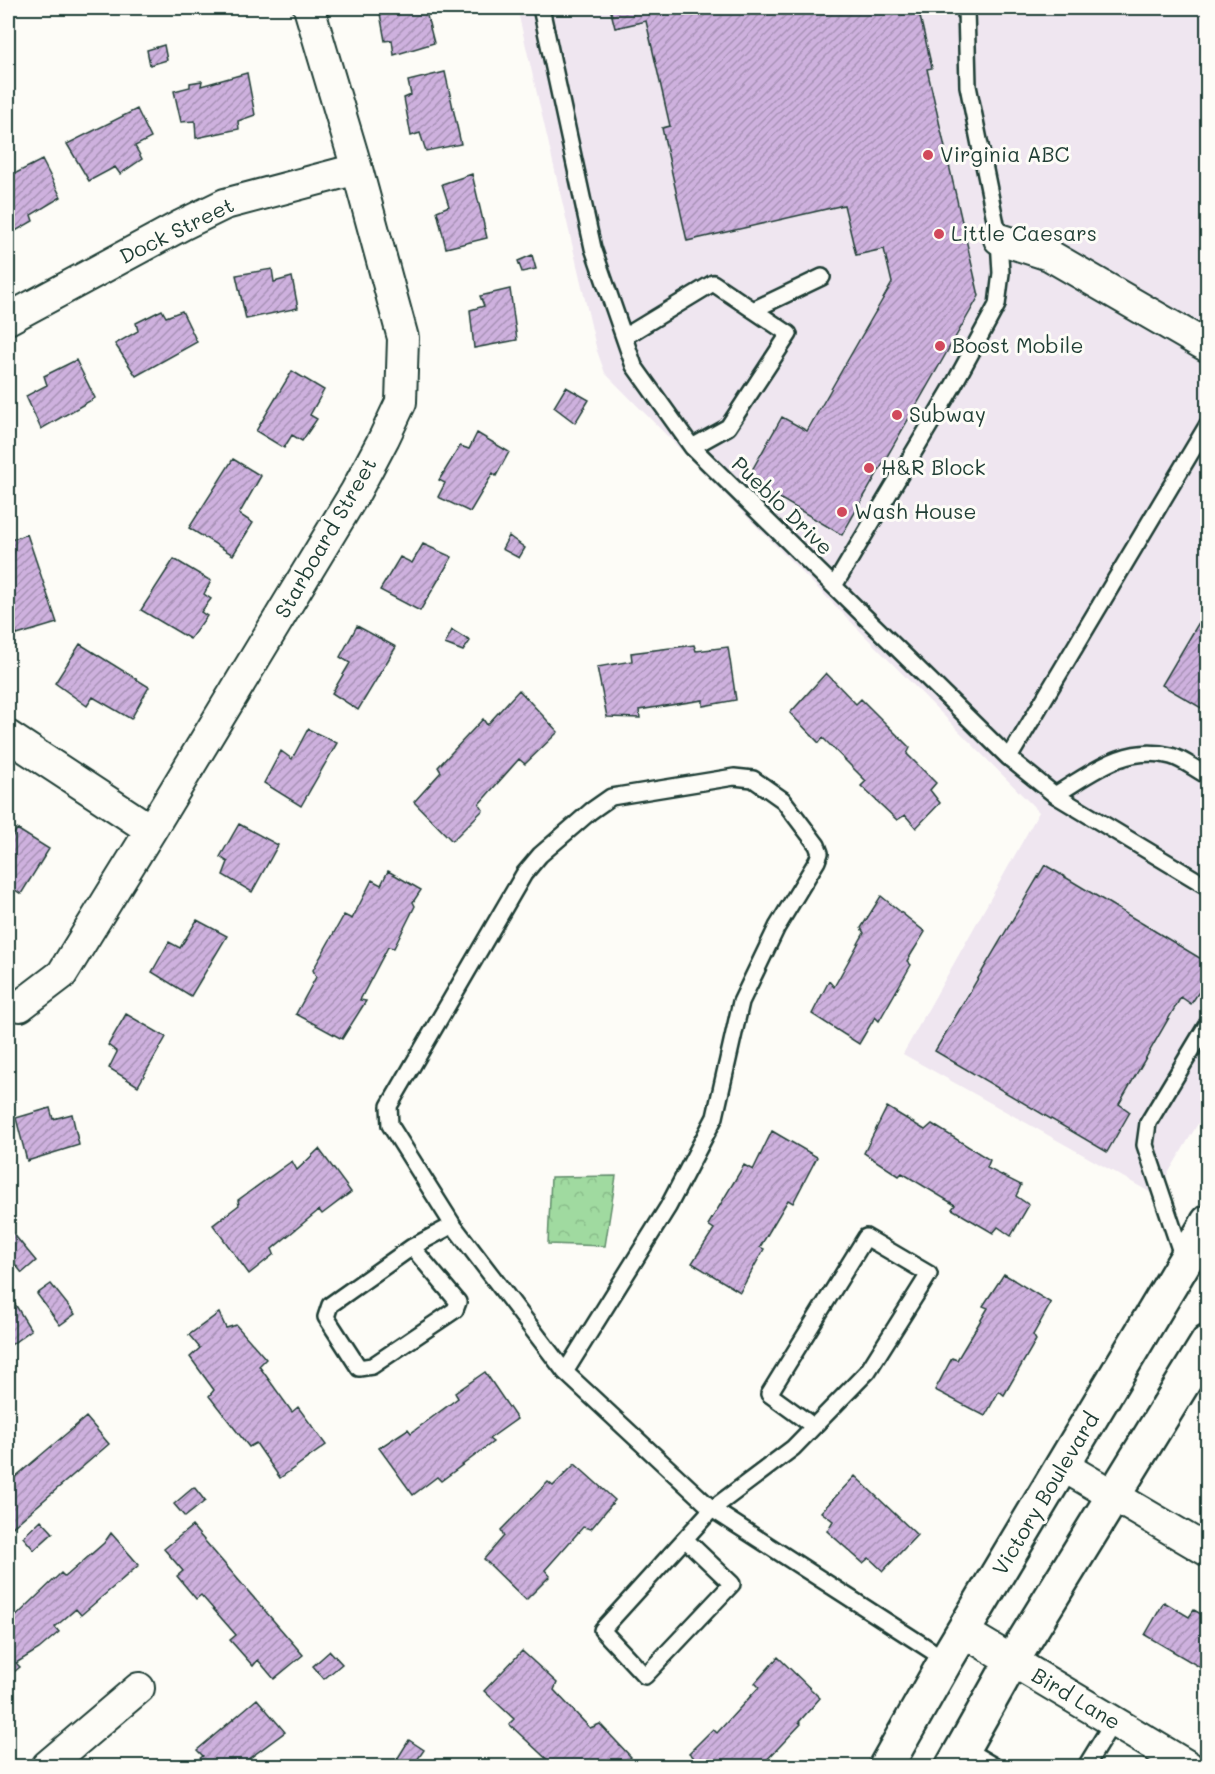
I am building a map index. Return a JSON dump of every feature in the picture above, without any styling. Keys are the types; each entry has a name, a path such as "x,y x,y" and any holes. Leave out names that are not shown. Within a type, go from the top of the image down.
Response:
{"main road":[{"name":"Victory Boulevard","path":"886,1767 946,1660 1208,1222"},
{"path":"958,1757 1012,1661 1208,1342"}],"street":[{"name":"Starboard Street","path":"20,1006 62,974 356,491 401,402 404,338 309,8"},
{"name":"Dock Street","path":"8,320 225,204 357,169"},
{"path":"999,239 1049,255 1208,347"},
{"path":"8,736 151,830"},
{"path":"1063,1466 1208,1551"},
{"name":"Bird Lane","path":"964,1632 1188,1767"},
{"path":"46,1767 139,1688"}],"lane":[{"name":"Pueblo Drive","path":"541,8 593,248 634,366 692,447 1009,758 1055,795 1208,887"},
{"path":"834,586 953,386 998,305 1001,273 999,239 968,86 966,8"},
{"path":"753,310 822,277"},
{"path":"624,338 713,283 789,334 728,427 692,447"},
{"path":"1009,758 1208,424"},
{"path":"1055,795 1113,760 1143,752 1173,756 1208,776"},
{"path":"565,1372 668,1207 715,1117 741,1002 777,927 820,853 817,845 783,800 753,779 734,777 611,798 591,811 540,855 524,874 389,1106 390,1125 453,1225 565,1372 712,1509 946,1660"},
{"path":"1184,1262 1145,1145 1148,1123 1208,1023"},
{"path":"411,1246 458,1302 455,1310 372,1366 359,1368 326,1317 330,1305 411,1246 453,1225"},
{"path":"686,1540 732,1584 645,1676 602,1630 712,1509 793,1448 868,1371 930,1274 866,1237 770,1394 813,1426"},
{"path":"1086,1767 1113,1722"},
{"path":"958,1757 994,1767"}],"shaded area":[{"path":"517,8 1207,8 1208,1107 1155,1195 903,1054 1039,812 605,373 597,351"}],"green space":[{"path":"616,1176 605,1246 548,1244 551,1177"}],"building":[{"path":"379,8 425,8 434,43 394,55 392,40 385,41"},
{"path":"610,8 918,8 932,68 927,69 979,296 842,535 747,479 782,417 807,431 892,283 884,249 856,255 844,205 687,241 662,128 670,126 646,21 615,28"},
{"path":"164,45 167,60 150,65 147,50"},
{"path":"445,72 461,144 426,151 420,133 411,136 404,98 411,95 408,81"},
{"path":"247,73 255,115 238,121 239,129 196,138 195,121 181,122 174,91 190,87 190,83 202,81 201,86"},
{"path":"137,109 151,138 135,146 142,159 120,174 115,167 89,181 67,144"},
{"path":"42,160 61,197 31,215 33,221 12,233 8,225 8,177"},
{"path":"472,174 487,238 446,248 437,211 449,206 442,184"},
{"path":"532,255 536,269 522,272 518,261"},
{"path":"272,269 274,282 292,277 298,308 246,319 236,275"},
{"path":"510,289 517,340 474,348 470,310 484,306 480,296"},
{"path":"162,310 166,317 182,311 197,342 136,376 115,344 138,331 136,323"},
{"path":"76,360 95,398 41,429 26,396 47,385 44,376"},
{"path":"292,371 324,390 310,415 317,419 302,441 292,435 284,448 256,431"},
{"path":"566,387 589,400 575,423 554,407"},
{"path":"477,433 509,452 496,476 493,473 470,512 438,497 445,483 439,480 460,446 469,449"},
{"path":"233,459 261,476 239,514 253,523 233,555 189,528"},
{"path":"27,534 57,623 17,635 8,609 8,541"},
{"path":"509,536 525,548 519,558 502,549"},
{"path":"423,544 452,557 420,611 380,590 400,557 412,563"},
{"path":"174,559 211,581 204,594 211,599 201,612 207,616 190,639 141,610"},
{"path":"1208,607 1208,712 1162,685"},
{"path":"357,626 396,647 358,710 332,693 350,663 340,657"},
{"path":"452,630 470,641 463,651 445,644"},
{"path":"80,644 149,687 131,719 93,697 87,706 55,683"},
{"path":"694,645 696,651 728,647 736,700 703,706 703,700 639,710 640,718 607,717 597,667 632,661 631,653"},
{"path":"826,673 856,704 861,699 910,748 907,754 936,783 930,790 940,803 916,828 905,815 897,820 861,786 866,781 823,738 819,743 790,713"},
{"path":"519,690 558,732 525,764 519,759 479,804 483,810 452,841 414,802 441,772 438,767 483,719 487,725"},
{"path":"308,729 337,743 301,806 264,783 281,751 292,759"},
{"path":"239,824 278,845 252,892 223,875 228,862 220,857"},
{"path":"17,829 49,849 21,894 8,885 8,839 10,840"},
{"path":"1045,865 1208,963 1208,978 1191,1004 1181,997 1119,1104 1130,1112 1107,1152 935,1051"},
{"path":"388,871 421,890 413,902 415,906 394,948 388,947 360,1000 366,1001 342,1039 296,1014 316,977 313,970 344,915 352,919 372,880 381,885"},
{"path":"881,896 925,932 907,961 911,965 879,1021 875,1017 859,1044 812,1014 829,981 834,987 864,933 861,928"},
{"path":"197,920 227,936 191,996 152,972 169,942 180,948"},
{"path":"126,1014 166,1037 138,1086 109,1068 117,1052 108,1045"},
{"path":"887,1107 925,1130 932,1124 990,1160 987,1168 1021,1185 1016,1196 1029,1205 1011,1236 998,1227 993,1233 952,1209 955,1205 902,1173 899,1176 864,1153"},
{"path":"50,1108 53,1119 72,1114 79,1145 27,1161 16,1118"},
{"path":"772,1131 817,1157 793,1203 788,1200 760,1247 764,1249 740,1292 692,1263 714,1229 708,1225 744,1165 753,1170"},
{"path":"319,1149 351,1192 322,1214 319,1210 272,1249 274,1254 249,1274 213,1225 239,1205 238,1200 292,1161 297,1170"},
{"path":"12,1232 36,1261 22,1273 8,1255 8,1235"},
{"path":"1004,1274 1051,1303 1033,1335 1036,1340 1004,1395 999,1391 985,1416 935,1390 952,1358 957,1360 988,1308 983,1306"},
{"path":"51,1284 75,1314 60,1325 37,1294"},
{"path":"10,1296 31,1330 8,1347 8,1298"},
{"path":"219,1313 226,1328 236,1325 266,1359 259,1366 292,1412 298,1407 326,1445 280,1478 256,1443 249,1447 209,1396 214,1390 190,1357 200,1348 189,1335"},
{"path":"485,1372 517,1419 489,1439 493,1442 441,1481 437,1477 413,1495 379,1448 408,1429 411,1433 458,1398 455,1393"},
{"path":"86,1417 109,1444 8,1531 8,1483"},
{"path":"575,1464 615,1500 591,1529 583,1527 545,1570 550,1576 526,1600 484,1559 504,1536 501,1530 548,1482 553,1486"},
{"path":"855,1476 917,1535 883,1571 869,1558 863,1563 827,1531 833,1521 821,1512"},
{"path":"194,1487 205,1501 185,1517 174,1504"},
{"path":"41,1520 53,1533 34,1550 23,1537"},
{"path":"192,1526 303,1655 274,1679 258,1660 253,1666 230,1640 236,1635 201,1595 196,1599 177,1576 183,1571 164,1549"},
{"path":"111,1533 139,1565 81,1615 76,1609 55,1627 59,1632 39,1649 16,1663 20,1667 8,1677 8,1624 61,1573 65,1577 104,1543"},
{"path":"1164,1602 1189,1617 1194,1610 1208,1618 1208,1672 1145,1635"},
{"path":"330,1651 342,1664 324,1679 313,1666"},
{"path":"522,1651 557,1683 554,1690 590,1728 600,1724 631,1757 622,1766 554,1766 509,1724 514,1719 484,1691"},
{"path":"778,1657 820,1698 799,1722 801,1724 761,1766 703,1766 689,1753 713,1729 717,1733 759,1687 755,1683"},
{"path":"257,1699 285,1732 239,1766 190,1766 203,1756 197,1750"},
{"path":"409,1740 424,1750 413,1766 404,1766 396,1761"}],"place":[{"name":"Virginia ABC","path":"928,155"},
{"name":"Little Caesars","path":"939,234"},
{"name":"Boost Mobile","path":"940,346"},
{"name":"Subway","path":"897,415"},
{"name":"H&R Block","path":"869,468"},
{"name":"Wash House","path":"842,512"}]}
